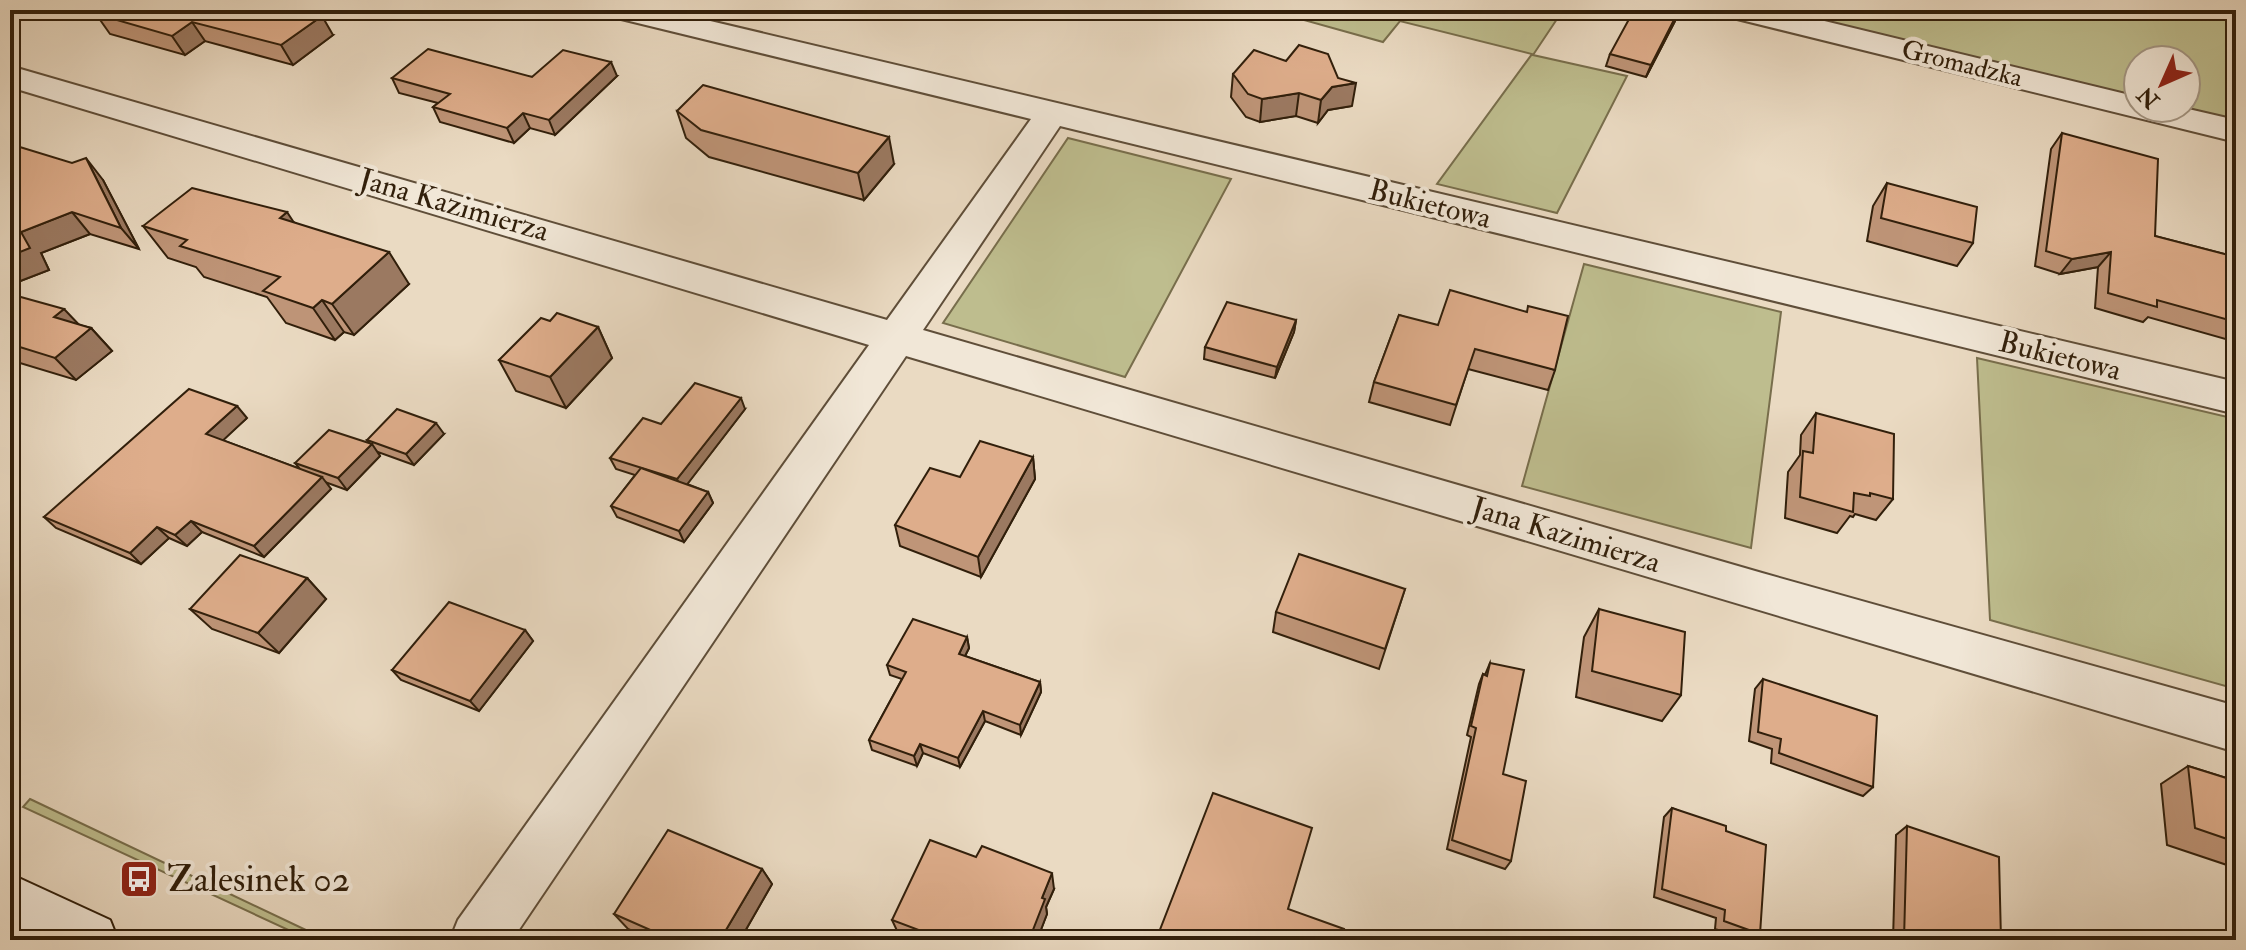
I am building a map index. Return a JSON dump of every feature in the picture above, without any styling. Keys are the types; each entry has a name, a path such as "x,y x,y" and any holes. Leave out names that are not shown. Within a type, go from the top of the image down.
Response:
{"street":[{"name":"Bukietowa","path":"624,10 2236,398"},
{"name":"Gromadzka","path":"1740,10 2122,104"},
{"name":"Jana Kazimierza","path":"10,76 1746,589 2236,729"},
{"path":"478,940 1052,113"},
{"name":"Gromadzka","path":"2202,123 2236,131"},
{"path":"10,902 90,940"}],"shaded area":[{"path":"1268,10 1563,10 1533,55 1627,76 1557,213 1437,184 1532,54 1400,21 1383,42"},
{"path":"1775,10 2236,10 2236,123 2202,115 2202,44 2122,44 2122,95"},
{"path":"1068,138 1231,179 1125,377 943,323"},
{"path":"1584,264 1781,312 1751,548 1522,486"},
{"path":"1977,358 2236,419 2236,689 1990,620"},
{"path":"30,799 327,940 310,940 23,807"}],"building":[{"path":"103,10 300,10 322,16 281,45 192,22 172,36 96,14"},
{"path":"1634,10 1679,10 1651,65 1610,54"},
{"path":"1299,45 1328,54 1338,78 1356,83 1332,87 1321,100 1299,93 1262,99 1248,94 1233,74 1254,50 1286,61"},
{"path":"428,49 532,77 563,50 611,62 549,120 523,113 507,128 433,107 450,94 392,78"},
{"path":"703,85 889,137 858,173 701,130 677,111"},
{"path":"2062,133 2158,159 2155,236 2236,257 2236,322 2157,300 2157,307 2108,293 2111,252 2072,259 2046,251"},
{"path":"10,144 72,163 86,158 121,228 72,212 21,232 30,248 10,256"},
{"path":"1887,183 1977,207 1973,243 1881,218"},
{"path":"192,188 287,212 280,218 389,252 332,304 322,300 313,308 263,291 280,277 180,246 187,240 143,226"},
{"path":"1450,290 1527,312 1528,306 1568,316 1555,370 1475,349 1456,405 1374,382 1399,315 1438,325"},
{"path":"10,294 64,309 54,317 91,328 55,358 10,344"},
{"path":"1227,302 1296,320 1277,367 1205,347"},
{"path":"557,313 598,327 550,377 499,360 541,318 550,321"},
{"path":"695,383 741,398 677,479 610,458 643,418 661,424"},
{"path":"189,389 237,406 206,434 322,477 254,546 191,521 175,535 157,527 130,553 44,517"},
{"path":"397,409 436,423 406,454 367,440"},
{"path":"1816,413 1894,434 1893,499 1870,493 1870,496 1854,493 1853,512 1800,497 1803,451 1813,453"},
{"path":"329,430 372,444 338,478 295,463"},
{"path":"980,441 1033,457 978,557 895,525 930,468 960,477"},
{"path":"641,468 708,492 679,531 611,506"},
{"path":"1299,554 1405,589 1385,649 1276,612"},
{"path":"240,555 307,578 258,633 190,609"},
{"path":"449,602 525,630 470,701 392,670"},
{"path":"1599,609 1685,632 1681,695 1592,671"},
{"path":"913,619 967,637 959,654 1040,682 1020,725 983,711 958,758 920,744 914,756 869,740 906,672 887,665"},
{"path":"1490,663 1524,670 1503,774 1526,781 1511,861 1452,840 1476,728 1471,726 1483,674 1487,676"},
{"path":"1763,679 1877,716 1873,787 1779,753 1781,739 1758,732"},
{"path":"2188,766 2236,781 2236,842 2195,828"},
{"path":"1213,793 1312,828 1288,909 1344,929 1341,940 1156,940"},
{"path":"1672,808 1726,826 1726,831 1766,845 1760,934 1724,921 1725,910 1662,889"},
{"path":"1907,826 1999,857 2001,940 1904,940"},
{"path":"668,830 762,869 720,940 673,940 614,914"},
{"path":"930,840 976,857 982,846 1052,873 1029,940 945,940 892,920"}],"place":[{"name":"Zalesinek 02","path":"139,879"}]}
